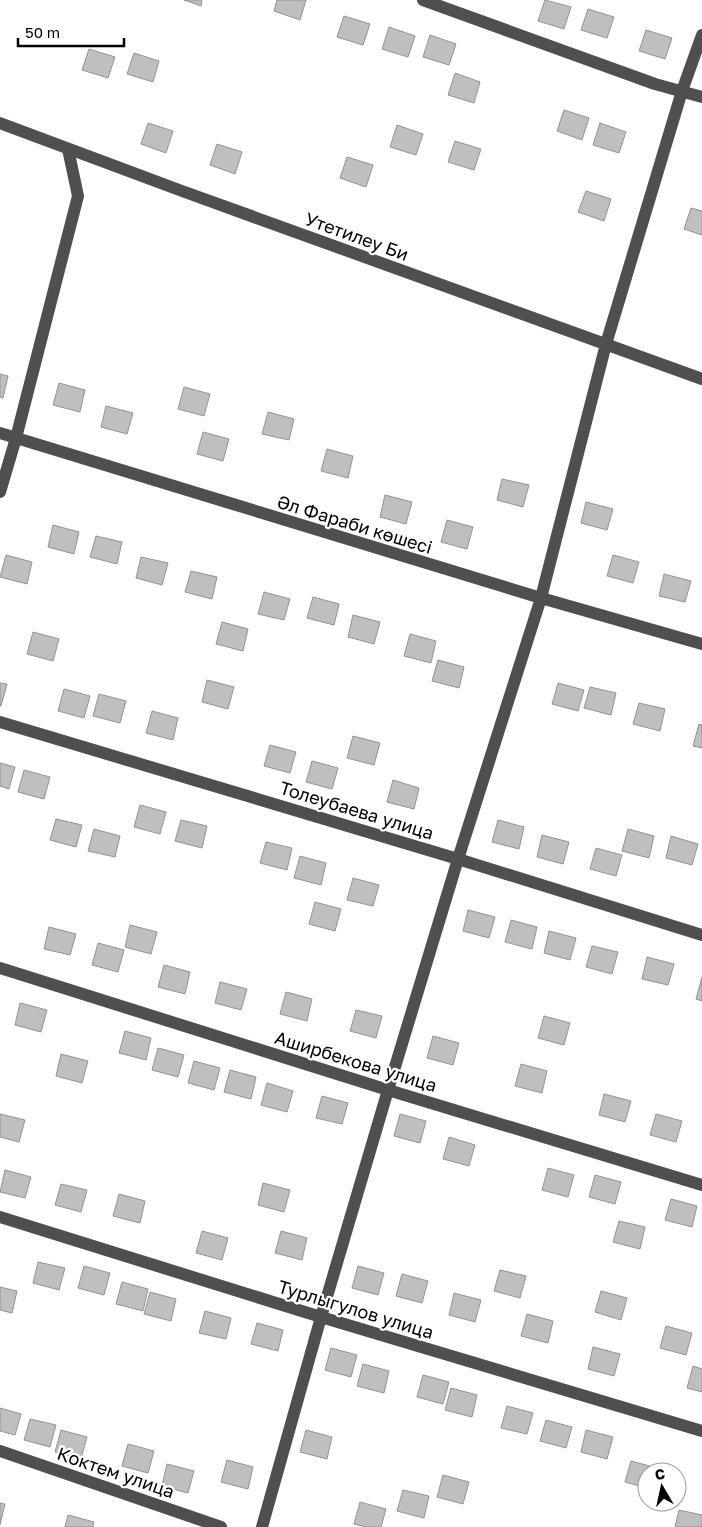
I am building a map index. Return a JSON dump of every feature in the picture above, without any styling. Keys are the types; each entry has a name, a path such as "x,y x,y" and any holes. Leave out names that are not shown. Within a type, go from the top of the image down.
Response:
{"street":[{"path":"423,0 655,84 702,97"},
{"path":"262,1527 320,1317 388,1090 458,859 541,598 606,344 682,91 702,35"},
{"name":"Утетилеу Би","path":"0,123 182,191 702,379"},
{"path":"0,492 16,438 78,196 68,149"},
{"name":"Әл Фараби көшесі","path":"0,433 541,598 702,644"},
{"name":"Толеубаева улица","path":"0,722 458,859 702,935"},
{"name":"Аширбекова улица","path":"0,968 388,1090 702,1185"},
{"name":"Турлыгулов улица","path":"0,1217 320,1317 702,1431"},
{"name":"Коктем улица","path":"0,1450 221,1527"}],"building":[{"path":"184,0 202,0 201,6"},
{"path":"277,0 306,0 300,20 274,11"},
{"path":"545,0 571,7 564,29 538,21"},
{"path":"588,9 614,17 607,38 581,30"},
{"path":"344,16 370,24 363,45 337,37"},
{"path":"389,27 415,36 408,57 382,49"},
{"path":"646,30 672,38 665,59 639,51"},
{"path":"430,35 456,44 449,65 423,57"},
{"path":"89,49 115,57 108,78 82,70"},
{"path":"134,53 159,61 153,82 127,74"},
{"path":"455,73 480,82 474,103 448,95"},
{"path":"564,110 589,118 582,140 557,131"},
{"path":"148,123 173,131 166,153 141,144"},
{"path":"600,123 626,132 619,153 593,145"},
{"path":"397,125 423,134 416,155 390,147"},
{"path":"455,141 481,149 474,170 448,162"},
{"path":"217,144 242,152 235,174 210,165"},
{"path":"347,157 373,165 366,187 340,178"},
{"path":"586,191 611,199 604,221 578,212"},
{"path":"691,208 702,211 702,235 684,229"},
{"path":"0,374 8,376 3,398 0,397"},
{"path":"59,383 85,390 80,412 53,405"},
{"path":"184,387 210,394 204,416 178,409"},
{"path":"106,406 133,413 127,434 101,427"},
{"path":"268,412 294,419 289,440 262,434"},
{"path":"203,432 229,439 223,461 197,454"},
{"path":"327,449 353,456 348,478 321,471"},
{"path":"502,479 529,485 523,507 497,500"},
{"path":"385,495 412,502 406,524 380,517"},
{"path":"586,502 613,509 607,530 581,523"},
{"path":"447,520 473,527 467,549 441,542"},
{"path":"53,525 79,532 74,554 48,547"},
{"path":"96,536 122,542 117,564 90,557"},
{"path":"6,555 32,562 27,584 0,577"},
{"path":"613,555 639,562 633,583 607,576"},
{"path":"141,557 168,563 162,585 136,578"},
{"path":"191,571 217,577 212,599 185,592"},
{"path":"664,574 691,581 685,602 659,596"},
{"path":"264,592 290,599 284,620 258,614"},
{"path":"313,597 339,604 334,625 307,618"},
{"path":"353,615 380,622 374,644 348,637"},
{"path":"222,622 248,629 243,651 216,644"},
{"path":"33,632 59,639 53,661 27,654"},
{"path":"410,634 436,641 431,663 404,656"},
{"path":"438,660 464,667 459,688 432,681"},
{"path":"207,680 234,687 228,709 202,702"},
{"path":"0,683 7,684 1,706 0,706"},
{"path":"558,683 584,690 578,711 552,704"},
{"path":"590,687 616,693 611,715 584,708"},
{"path":"64,689 90,696 84,718 58,711"},
{"path":"99,694 126,701 120,723 93,716"},
{"path":"639,703 665,709 660,731 633,724"},
{"path":"152,711 178,718 173,740 146,733"},
{"path":"699,724 702,725 702,748 693,746"},
{"path":"353,736 380,743 374,765 347,758"},
{"path":"270,745 296,752 290,773 264,766"},
{"path":"312,761 338,768 332,789 306,782"},
{"path":"0,763 15,767 9,789 0,786"},
{"path":"24,770 50,777 44,799 18,792"},
{"path":"393,780 419,788 414,809 387,802"},
{"path":"140,805 166,812 160,834 134,827"},
{"path":"56,819 82,825 76,847 50,840"},
{"path":"181,820 207,826 202,848 175,841"},
{"path":"498,820 524,827 519,849 492,842"},
{"path":"94,829 120,836 115,857 88,851"},
{"path":"628,829 654,836 649,858 622,851"},
{"path":"542,835 569,842 563,864 537,857"},
{"path":"671,836 698,844 692,865 666,858"},
{"path":"266,842 292,848 287,870 260,863"},
{"path":"596,848 622,855 616,876 590,869"},
{"path":"300,856 326,863 321,885 294,878"},
{"path":"353,878 379,885 373,906 347,900"},
{"path":"315,902 341,909 335,931 309,924"},
{"path":"468,910 495,917 489,938 463,931"},
{"path":"511,920 537,927 532,949 505,942"},
{"path":"130,925 157,932 151,954 125,947"},
{"path":"49,927 76,934 70,955 44,949"},
{"path":"549,931 576,938 570,960 544,953"},
{"path":"98,943 124,950 118,972 92,965"},
{"path":"592,946 618,952 612,974 586,967"},
{"path":"647,957 674,964 668,985 642,979"},
{"path":"164,965 190,972 185,994 158,987"},
{"path":"702,977 702,1001 696,999"},
{"path":"220,982 247,989 241,1010 215,1003"},
{"path":"286,992 312,999 307,1021 280,1014"},
{"path":"20,1003 47,1010 41,1032 15,1025"},
{"path":"356,1010 382,1016 376,1038 350,1031"},
{"path":"544,1016 570,1023 564,1045 538,1038"},
{"path":"125,1031 151,1038 146,1060 119,1053"},
{"path":"433,1036 459,1043 453,1065 427,1058"},
{"path":"158,1048 184,1055 178,1077 152,1070"},
{"path":"61,1054 88,1061 82,1083 56,1076"},
{"path":"194,1061 220,1068 214,1090 188,1083"},
{"path":"521,1064 547,1071 542,1093 515,1086"},
{"path":"230,1070 256,1077 251,1099 224,1092"},
{"path":"267,1083 293,1091 287,1112 261,1105"},
{"path":"604,1094 631,1101 625,1122 599,1115"},
{"path":"322,1096 348,1103 342,1124 316,1118"},
{"path":"0,1114 25,1120 19,1142 0,1137"},
{"path":"400,1114 426,1121 420,1143 394,1136"},
{"path":"656,1114 682,1121 676,1142 650,1135"},
{"path":"449,1137 475,1145 469,1166 443,1159"},
{"path":"548,1168 574,1175 568,1197 542,1190"},
{"path":"5,1170 31,1177 25,1198 0,1192"},
{"path":"595,1175 621,1182 615,1204 589,1197"},
{"path":"263,1183 290,1190 284,1212 258,1205"},
{"path":"61,1184 87,1190 81,1212 55,1205"},
{"path":"119,1194 145,1201 140,1223 113,1216"},
{"path":"671,1199 697,1206 692,1227 665,1220"},
{"path":"619,1221 645,1227 640,1249 613,1242"},
{"path":"202,1231 228,1238 222,1260 196,1253"},
{"path":"281,1231 307,1238 302,1260 275,1253"},
{"path":"38,1262 65,1268 59,1290 33,1283"},
{"path":"84,1266 110,1273 104,1295 78,1288"},
{"path":"358,1266 384,1273 378,1295 352,1288"},
{"path":"500,1270 526,1276 520,1298 494,1291"},
{"path":"402,1274 428,1281 422,1303 396,1296"},
{"path":"122,1282 148,1289 143,1311 116,1304"},
{"path":"0,1287 17,1291 12,1313 0,1310"},
{"path":"601,1291 627,1298 621,1320 595,1312"},
{"path":"150,1292 176,1299 171,1321 144,1314"},
{"path":"454,1293 481,1300 475,1322 449,1315"},
{"path":"205,1311 231,1318 226,1339 199,1333"},
{"path":"527,1314 553,1321 548,1343 521,1336"},
{"path":"257,1323 283,1330 278,1351 251,1344"},
{"path":"666,1326 692,1333 686,1355 660,1348"},
{"path":"593,1347 620,1354 614,1376 588,1369"},
{"path":"331,1348 357,1355 351,1377 325,1370"},
{"path":"363,1364 389,1371 384,1393 357,1386"},
{"path":"693,1366 702,1369 702,1392 687,1388"},
{"path":"423,1375 449,1382 443,1404 417,1397"},
{"path":"451,1388 477,1395 472,1417 445,1410"},
{"path":"507,1406 533,1413 527,1434 501,1428"},
{"path":"0,1408 21,1414 15,1435 0,1431"},
{"path":"30,1419 56,1425 50,1447 24,1440"},
{"path":"546,1420 572,1427 566,1448 540,1441"},
{"path":"61,1430 87,1437 81,1459 55,1452"},
{"path":"306,1430 332,1437 327,1459 300,1452"},
{"path":"586,1430 613,1437 607,1459 581,1452"},
{"path":"128,1444 154,1451 148,1473 122,1466"},
{"path":"227,1460 253,1467 248,1489 221,1482"},
{"path":"631,1461 637,1463 637,1485 625,1482"},
{"path":"167,1464 194,1471 188,1493 162,1486"},
{"path":"443,1475 469,1482 463,1504 437,1497"},
{"path":"403,1490 429,1496 424,1518 397,1511"},
{"path":"360,1502 386,1509 381,1527 366,1527 354,1524"},
{"path":"0,1503 5,1504 0,1525"},
{"path":"679,1512 702,1515 702,1527 675,1527"},
{"path":"68,1515 94,1522 93,1527 65,1527"}]}
